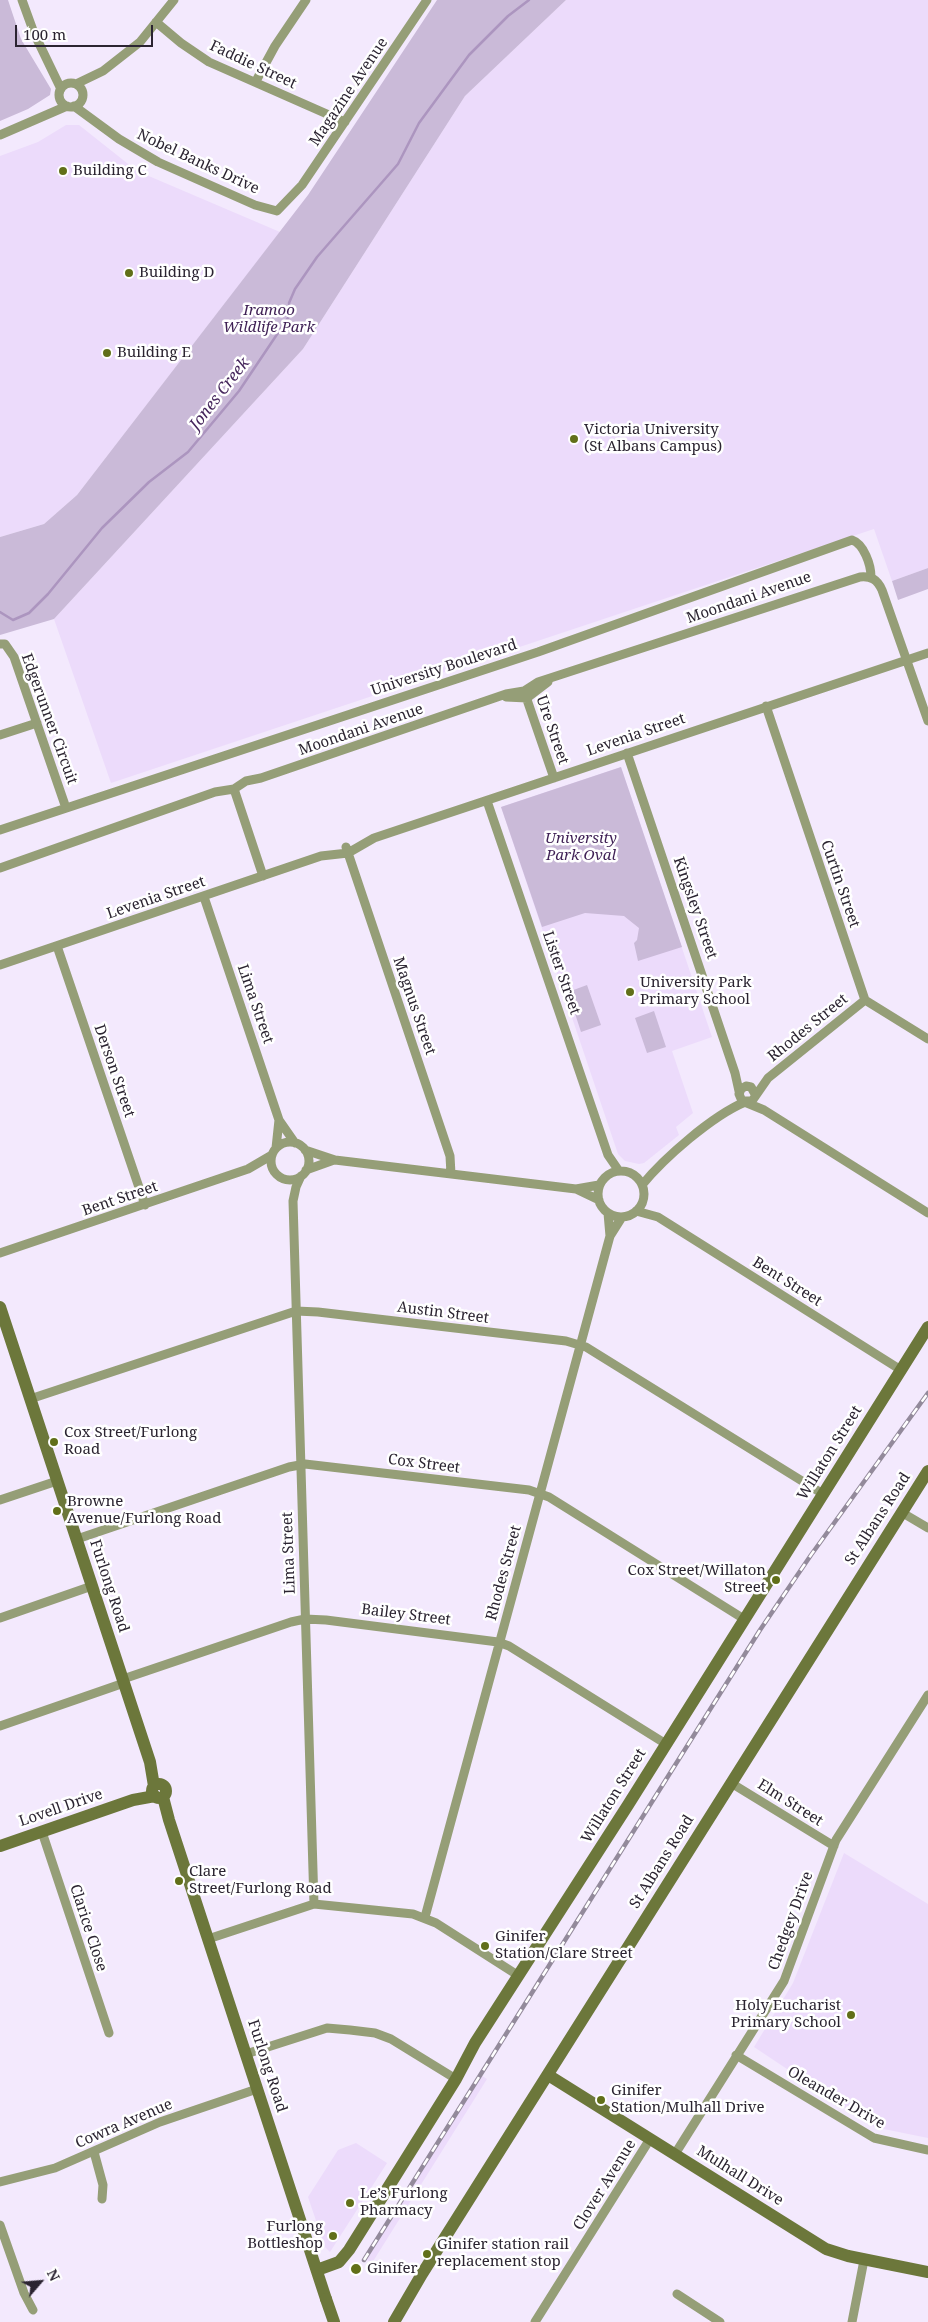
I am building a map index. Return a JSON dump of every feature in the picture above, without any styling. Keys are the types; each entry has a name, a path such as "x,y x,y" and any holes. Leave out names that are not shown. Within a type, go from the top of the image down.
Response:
{"main road":[{"name":"Furlong Road","path":"0,1307 150,1762 157,1791 169,1820 334,2322"},
{"name":"Willaton Street","path":"317,2270 339,2262 345,2255 456,2079 475,2043 666,1744 928,1327"},
{"name":"St Albans Road","path":"394,2322 427,2266 928,1471"},
{"name":"Lovell Drive","path":"0,1846 157,1791"},
{"name":"Mulhall Drive","path":"548,2075 818,2244 838,2253 864,2260 928,2272"}],"street":[{"path":"22,0 60,93 71,106"},
{"path":"46,114 60,93 73,84 102,71 140,42 174,0"},
{"path":"256,81 275,46 306,0"},
{"name":"Magazine Avenue","path":"291,198 346,122 427,0"},
{"name":"Faddie Street","path":"156,22 180,43 209,62 346,122"},
{"path":"50,65 73,84"},
{"path":"0,135 46,114 71,106 82,96 102,71"},
{"name":"Nobel Banks Drive","path":"73,84 95,120"},
{"name":"Nobel Banks Drive","path":"71,106 95,120 119,139 158,162 255,205 277,211 291,198"},
{"name":"University Boulevard","path":"0,830 538,652 852,540 857,542 867,558 871,577"},
{"path":"871,577 876,580 882,590 928,721"},
{"name":"Moondani Avenue","path":"0,868 215,792 235,792 246,781 261,778 512,692 526,694 538,682 550,680 851,578 871,577"},
{"name":"Edgerunner Circuit","path":"0,644 5,644 14,657 66,808"},
{"name":"Levenia Street","path":"0,964 263,876 321,856 331,850 347,850 363,839 374,838 487,801 928,653"},
{"name":"Ure Street","path":"526,694 554,778"},
{"name":"Curtin Street","path":"766,706 865,1000"},
{"path":"0,736 37,723"},
{"name":"Kingsley Street","path":"627,753 735,1073 747,1094 764,1110 928,1213"},
{"path":"235,792 263,876"},
{"name":"Lister Street","path":"487,801 608,1155 619,1171"},
{"name":"Magnus Street","path":"347,850 450,1156 451,1174"},
{"name":"Lima Street","path":"204,896 279,1120 295,1143"},
{"name":"Derson Street","path":"57,946 145,1205"},
{"path":"865,1000 928,1039"},
{"name":"Rhodes Street","path":"642,1185 658,1166 865,1000"},
{"name":"Lima Street","path":"274,1152 279,1120"},
{"path":"335,1160 291,1180 277,1174 274,1152 285,1143 295,1143 305,1150 335,1160 576,1189 599,1185 608,1175 619,1171 635,1175 642,1185 643,1201 636,1211 622,1217 608,1213 599,1200 576,1189"},
{"path":"304,1173 308,1160 305,1150"},
{"name":"Bent Street","path":"248,1170 274,1152"},
{"name":"Lister Street","path":"608,1155 608,1175"},
{"name":"Rhodes Street","path":"635,1175 658,1166"},
{"name":"Bent Street","path":"0,1253 248,1170 263,1168 277,1174"},
{"name":"Lima Street","path":"304,1173 296,1187 293,1201 314,1904"},
{"name":"Lima Street","path":"277,1174 287,1186 293,1201"},
{"path":"599,1185 599,1200"},
{"name":"Bent Street","path":"643,1201 658,1217 901,1370"},
{"name":"Bent Street","path":"636,1211 658,1217"},
{"name":"Rhodes Street","path":"608,1213 610,1236"},
{"name":"Rhodes Street","path":"425,1918 498,1642 610,1236 622,1217"},
{"name":"Austin Street","path":"30,1399 296,1311 328,1313 580,1344 823,1494"},
{"name":"Cox Street","path":"77,1539 300,1464 529,1490 540,1493 744,1619"},
{"path":"0,1500 57,1480"},
{"path":"901,1512 928,1528"},
{"path":"0,1618 92,1586"},
{"name":"Bailey Street","path":"0,1726 274,1628 305,1619 498,1642 509,1646 666,1744"},
{"name":"Chedgey Drive","path":"675,2154 784,1981 834,1846 928,1695"},
{"name":"Elm Street","path":"731,1783 834,1846"},
{"name":"Clarice Close","path":"42,1832 109,2033"},
{"path":"208,1939 314,1904 413,1914 425,1918 519,1976"},
{"path":"246,2054 327,2028 350,2030 375,2033 390,2038 456,2079"},
{"name":"Oleander Drive","path":"736,2055 874,2138 928,2150"},
{"name":"Cowra Avenue","path":"0,2182 37,2174 94,2152 160,2122 258,2089"},
{"name":"Clover Avenue","path":"535,2322 650,2139"},
{"path":"94,2152 103,2185 102,2199"},
{"path":"0,2225 24,2293 34,2310"},
{"path":"852,2322 864,2260"},
{"path":"677,2294 720,2322"}],"shaded area":[{"name":"Victoria University (St Albans Campus)","path":"566,0 928,0 928,568 892,581 874,529 111,783 54,619 303,349 465,96"},
{"path":"66,125 79,125 137,171 280,232 77,495 44,524 0,537 0,156 38,142"},
{"name":"University Park Primary School","path":"621,767 712,1037 672,1051 693,1113 676,1127 679,1135 644,1163 639,1164 625,1161 618,1154 501,807"},
{"name":"Holy Eucharist Primary School","path":"844,1853 928,1904 928,2138 874,2127 754,2047 793,1983"},
{"path":"479,2074 487,2079 372,2263 363,2257"},
{"path":"356,2143 387,2163 330,2252 325,2247 308,2197 338,2150"}],"green space":[{"path":"0,0 8,0 21,39 51,89 50,95 28,109 0,121"},
{"name":"Iramoo Wildlife Park","path":"437,0 566,0 465,96 303,349 54,619 0,635 0,537 44,524 77,495 308,195"},
{"path":"928,568 928,589 898,600 892,581"},
{"name":"University Park Oval","path":"621,767 682,947 638,961 634,943 637,940 639,928 624,916 585,913 542,927 501,807"},
{"path":"587,985 601,1025 581,1032 568,992"},
{"path":"654,1011 666,1047 647,1053 635,1018"}],"waterway":[{"name":"Jones Creek","path":"0,612 13,620 29,613 48,594 102,528 149,482 188,452 239,391 290,315 289,303 295,289 317,257 398,164 419,123 469,55 508,16 529,0"}],"railway":[{"path":"364,2260 760,1630 811,1555 928,1393"}],"place":[{"name":"Building C","path":"63,171"},
{"name":"Building D","path":"129,273"},
{"name":"Building E","path":"107,353"},
{"name":"Victoria University (St Albans Campus)","path":"574,439"},
{"name":"University Park Primary School","path":"630,992"},
{"name":"Cox Street/Furlong Road","path":"54,1442"},
{"name":"Browne Avenue/Furlong Road","path":"57,1511"},
{"name":"Cox Street/Willaton Street","path":"776,1580"},
{"name":"Clare Street/Furlong Road","path":"179,1881"},
{"name":"Ginifer Station/Clare Street","path":"485,1946"},
{"name":"Holy Eucharist Primary School","path":"851,2015"},
{"name":"Ginifer Station/Mulhall Drive","path":"601,2100"},
{"name":"Le’s Furlong Pharmacy","path":"350,2203"},
{"name":"Furlong Bottleshop","path":"333,2236"},
{"name":"Ginifer station rail replacement stop","path":"427,2254"},
{"name":"Ginifer","path":"356,2269"}]}
